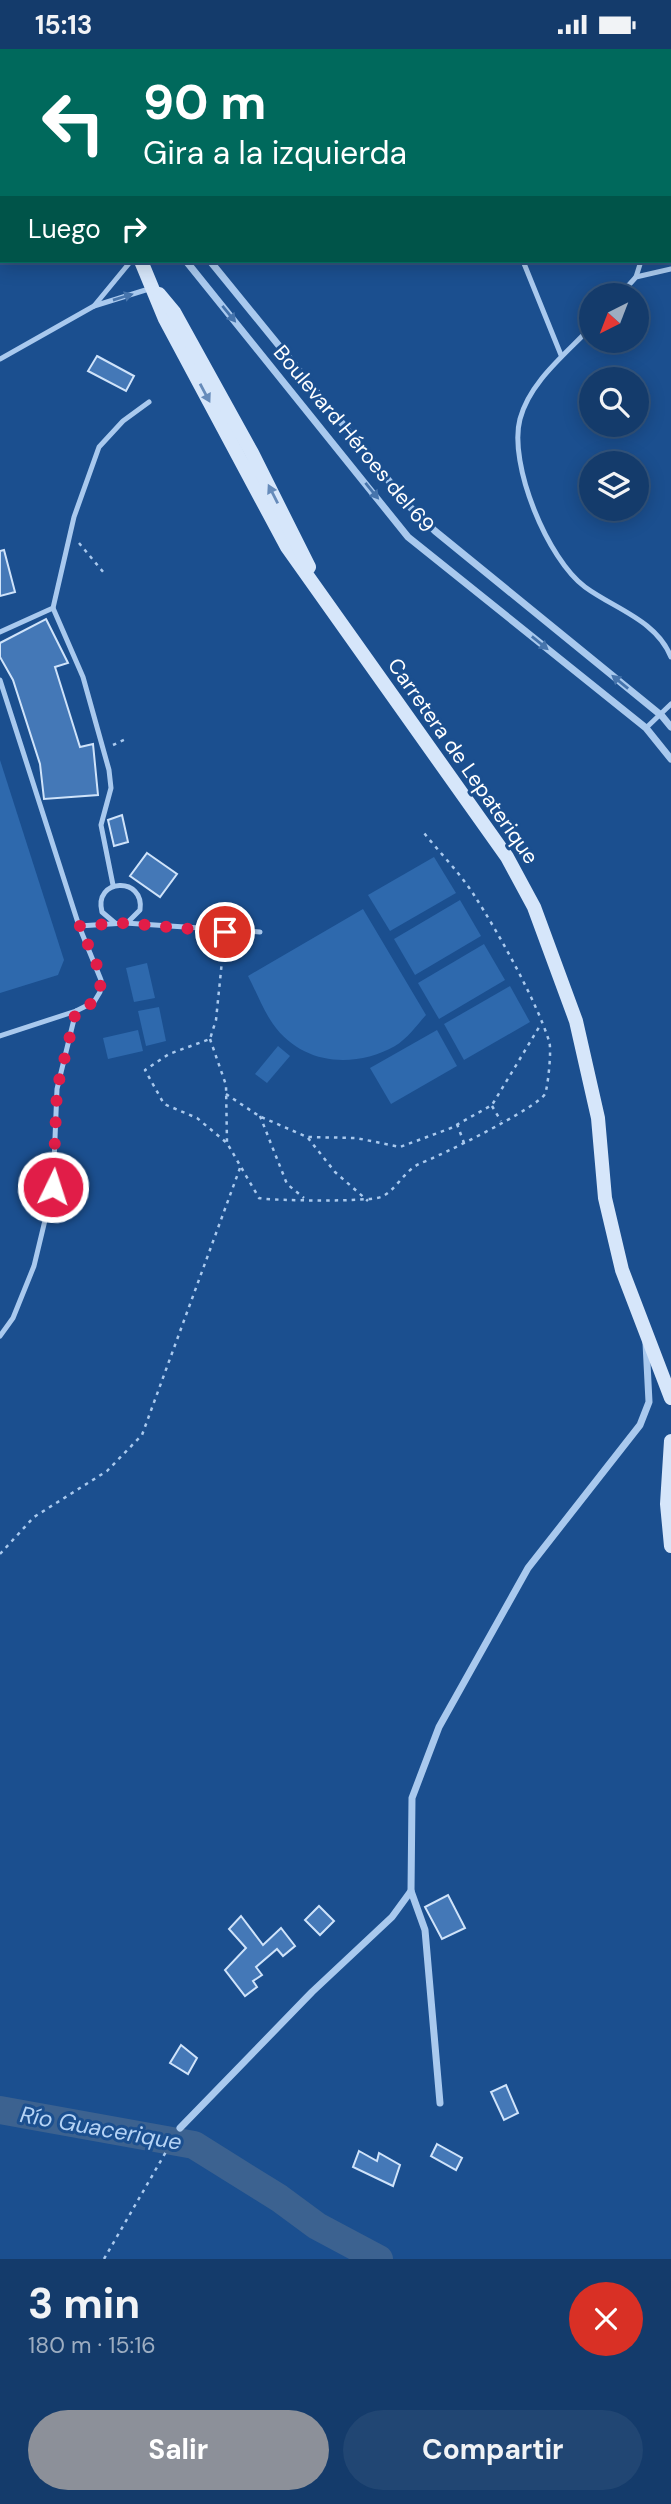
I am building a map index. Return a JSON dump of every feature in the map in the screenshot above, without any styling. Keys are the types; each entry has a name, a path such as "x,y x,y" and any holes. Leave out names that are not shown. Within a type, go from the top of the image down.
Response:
{"main road":[{"name":"Carretera de Lepaterique","path":"142,263 165,319 287,547 507,856 534,907 576,1021 598,1118 605,1198 622,1270 671,1398"},
{"path":"671,1441 667,1504 671,1546"}],"street":[{"name":"Boulevard Héroes del 69","path":"188,263 408,537 646,728 671,759"},
{"name":"Boulevard Héroes del 69","path":"212,263 411,508 435,531 662,716 671,727"},
{"path":"440,2103 425,1930 411,1891 412,1798 439,1727 528,1568 640,1425 649,1402 646,1335"},
{"path":"180,2128 312,1992 392,1917 411,1891"}],"lane":[{"path":"94,306 129,263"},
{"path":"524,263 561,355"},
{"path":"631,283 636,277 640,263"},
{"path":"636,277 671,269"},
{"path":"0,359 94,306 153,288"},
{"path":"579,338 561,355 532,395 520,419 519,464 542,527 564,565 584,587 645,623 671,657"},
{"path":"113,885 102,825 111,787 103,749 83,677 53,608 70,533 99,447 123,421 149,402"},
{"path":"0,632 53,608"},
{"path":"0,680 79,926 101,980 100,992 94,1002 76,1011 0,1036"},
{"path":"646,728 662,716 671,704"},
{"path":"113,885 131,887 139,897 140,910 122,924 106,918 101,906 103,894 113,885"},
{"path":"79,926 122,924 260,933"},
{"path":"0,1336 13,1318 34,1266 53,1187 57,1089 76,1011"}],"path":[{"path":"70,533 104,573"},
{"path":"103,749 128,738"},
{"path":"210,1039 169,1054 145,1070 164,1104 197,1118 227,1143 259,1198 279,1202 303,1198 368,1201 383,1196 415,1166 533,1107 546,1093 551,1044 474,894 424,833"},
{"path":"225,932 216,1020 210,1039 226,1094 227,1143"},
{"path":"226,1094 259,1116 307,1137 356,1138 400,1147 457,1124 492,1105 541,1024"},
{"path":"492,1105 501,1121"},
{"path":"259,1116 287,1184 303,1198"},
{"path":"457,1124 464,1143"},
{"path":"307,1137 335,1173 368,1201"},
{"path":"0,1554 34,1517 107,1471 142,1434 240,1168"},
{"path":"104,2259 180,2128"}],"shaded area":[{"path":"0,760 64,960 58,975 0,993"},
{"path":"434,857 456,893 390,931 368,895"},
{"path":"460,900 481,936 415,975 394,939"},
{"path":"363,909 426,1015 404,1040 379,1053 346,1060 314,1055 285,1038 273,1024 248,976"},
{"path":"484,944 505,980 439,1019 418,983"},
{"path":"147,963 155,998 134,1002 126,968"},
{"path":"510,986 530,1022 464,1060 444,1024"},
{"path":"159,1007 166,1041 146,1046 138,1011"},
{"path":"138,1030 143,1051 108,1059 103,1038"},
{"path":"437,1030 457,1066 391,1104 370,1068"},
{"path":"278,1046 290,1056 267,1083 255,1074"}],"building":[{"path":"97,356 134,376 126,391 88,371"},
{"path":"4,550 15,592 0,596 0,551"},
{"path":"46,619 68,663 55,667 80,747 93,744 98,795 44,799 40,764 13,680 0,657 0,643"},
{"path":"122,815 128,842 114,846 108,820"},
{"path":"147,853 177,874 160,897 130,876"},
{"path":"448,1895 465,1928 442,1939 425,1907"},
{"path":"319,1906 334,1921 320,1935 305,1920"},
{"path":"241,1916 263,1945 281,1928 295,1946 283,1956 277,1949 256,1967 262,1975 253,1981 257,1987 245,1996 225,1970 246,1948 229,1929"},
{"path":"181,2045 197,2058 188,2074 170,2063"},
{"path":"506,2085 518,2113 504,2120 491,2092"},
{"path":"437,2144 462,2158 456,2170 431,2156"},
{"path":"359,2151 377,2161 379,2153 400,2165 393,2186 353,2167"}],"waterway":[{"name":"Río Guacerique","path":"0,2110 194,2145 279,2198 317,2226 379,2259"}],"route":[{"path":"53,1187 57,1089 76,1011 94,1002 100,992 101,980 79,926 125,923 225,932"}]}
